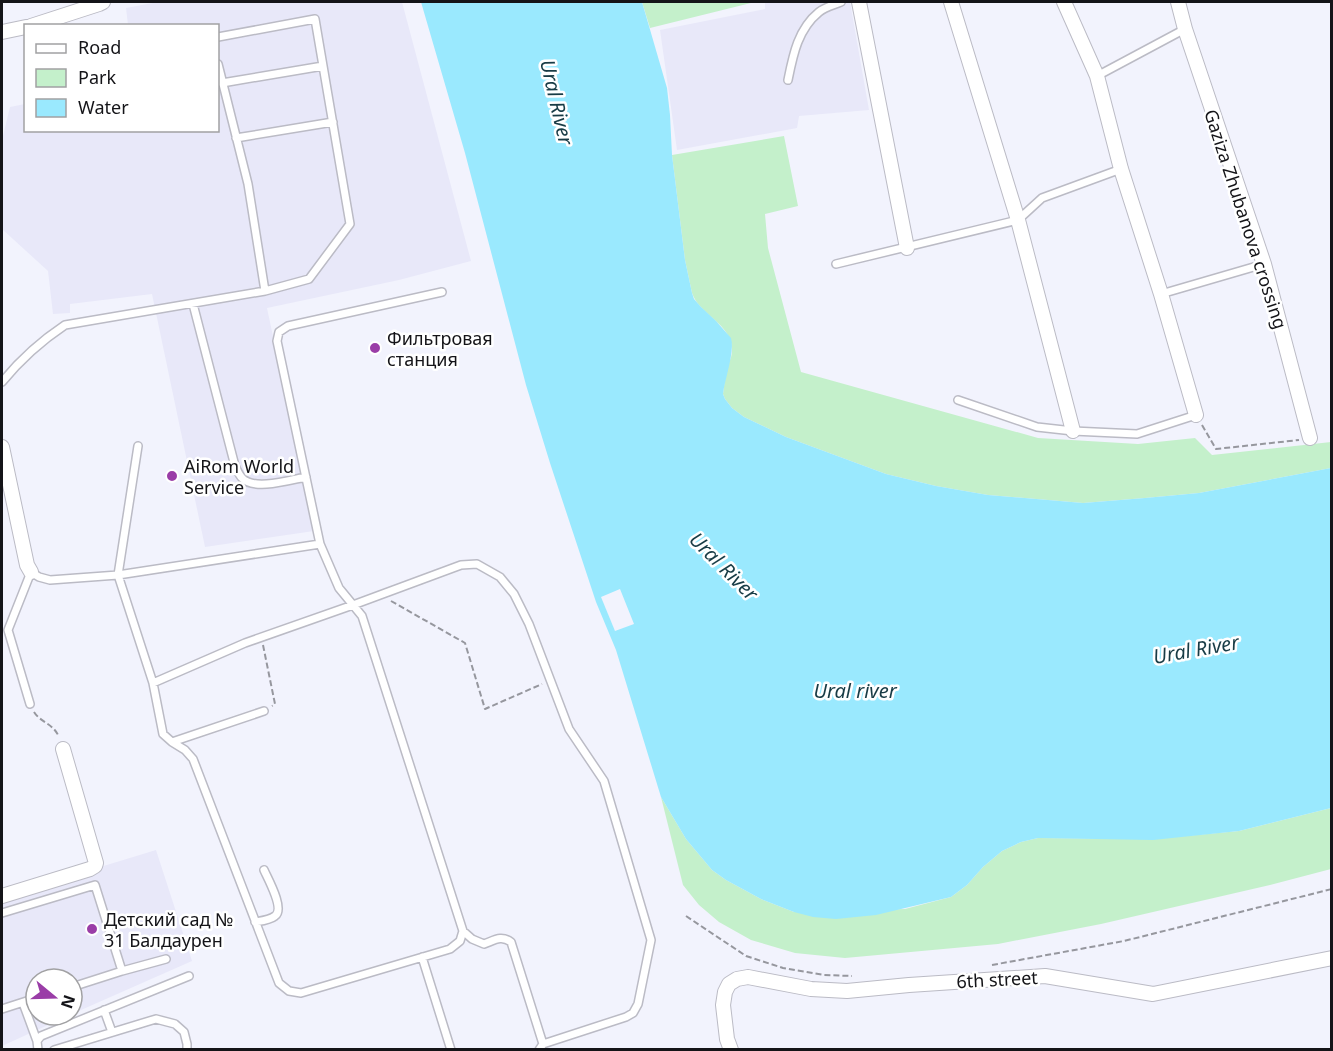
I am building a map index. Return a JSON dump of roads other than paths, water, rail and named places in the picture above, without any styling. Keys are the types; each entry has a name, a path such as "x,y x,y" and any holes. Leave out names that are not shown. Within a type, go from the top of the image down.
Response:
{"street":[{"path":"37,24 104,2"},
{"path":"859,2 907,248"},
{"path":"951,2 1018,220 1073,431"},
{"path":"1064,2 1097,76 1121,169 1161,294 1196,415"},
{"name":"Gaziza Zhubanova crossing","path":"1178,2 1264,264 1310,438"},
{"path":"2,32 24,27"},
{"path":"2,447 27,565 31,572"},
{"path":"2,896 90,869 96,863 63,748"},
{"name":"6th street","path":"731,1050 723,1005 725,992 729,984 736,979 748,977 812,989 847,991 1046,976 1153,994 1332,958"}],"lane":[{"path":"788,80 795,47 808,24 820,11 841,2"},
{"path":"2,382 17,363 65,325 265,291 309,279 350,224 315,20 219,37"},
{"path":"1097,76 1185,29"},
{"path":"222,83 323,66"},
{"path":"219,69 248,184 265,291"},
{"path":"236,138 333,122"},
{"path":"837,264 1018,220 1042,198 1121,169"},
{"path":"1161,294 1264,264"},
{"path":"153,683 262,637 353,605 381,595 461,565 477,564 500,577 513,594 529,624 569,729 604,781 651,940 638,1004 633,1012 626,1017 541,1047 511,942 505,938 484,944 472,939 463,931 362,616 353,605 339,588 321,544 277,341 279,332 288,326 442,292"},
{"path":"193,304 235,466 242,478 251,484 261,485 306,477"},
{"path":"958,400 1036,427 1073,431 1137,434 1196,415"},
{"path":"138,446 118,575 153,683 163,734 193,759 279,983 289,991 301,993 450,948 460,941 463,931"},
{"path":"30,704 8,630 31,572 50,580 118,575 321,544"},
{"path":"171,742 264,711"},
{"path":"90,869 122,971"},
{"path":"255,922 274,916 278,912 279,905 264,870"},
{"path":"2,912 95,885"},
{"path":"422,957 451,1050"},
{"path":"84,983 166,959"},
{"path":"37,1041 40,1036 189,976"},
{"path":"2,1008 23,1003 38,1050"},
{"path":"104,1010 112,1032"},
{"path":"54,1050 156,1019 175,1024 184,1032 187,1050"}],"water":[{"name":"Ural river","path":"421,2 642,2 667,88 672,155 685,260 692,293 694,299 731,338 731,358 723,394 732,408 744,417 786,437 886,474 988,495 1083,503 1199,493 1331,468 1331,808 1239,831 1153,840 1038,838 1021,842 1002,851 967,885 951,897 876,915 836,919 813,917 794,912 761,899 712,870 686,839 661,797 616,650 596,602 526,385 465,153"}],"place":[{"name":"Фильтровая станция","path":"375,348"},
{"name":"AiRom World Service","path":"172,476"},
{"name":"Детский сад № 31 Балдаурен","path":"92,929"}],"water label":[{"name":"Ural River","path":"557,102"},
{"name":"Ural River","path":"724,566"},
{"name":"Ural River","path":"1196,649"}]}
